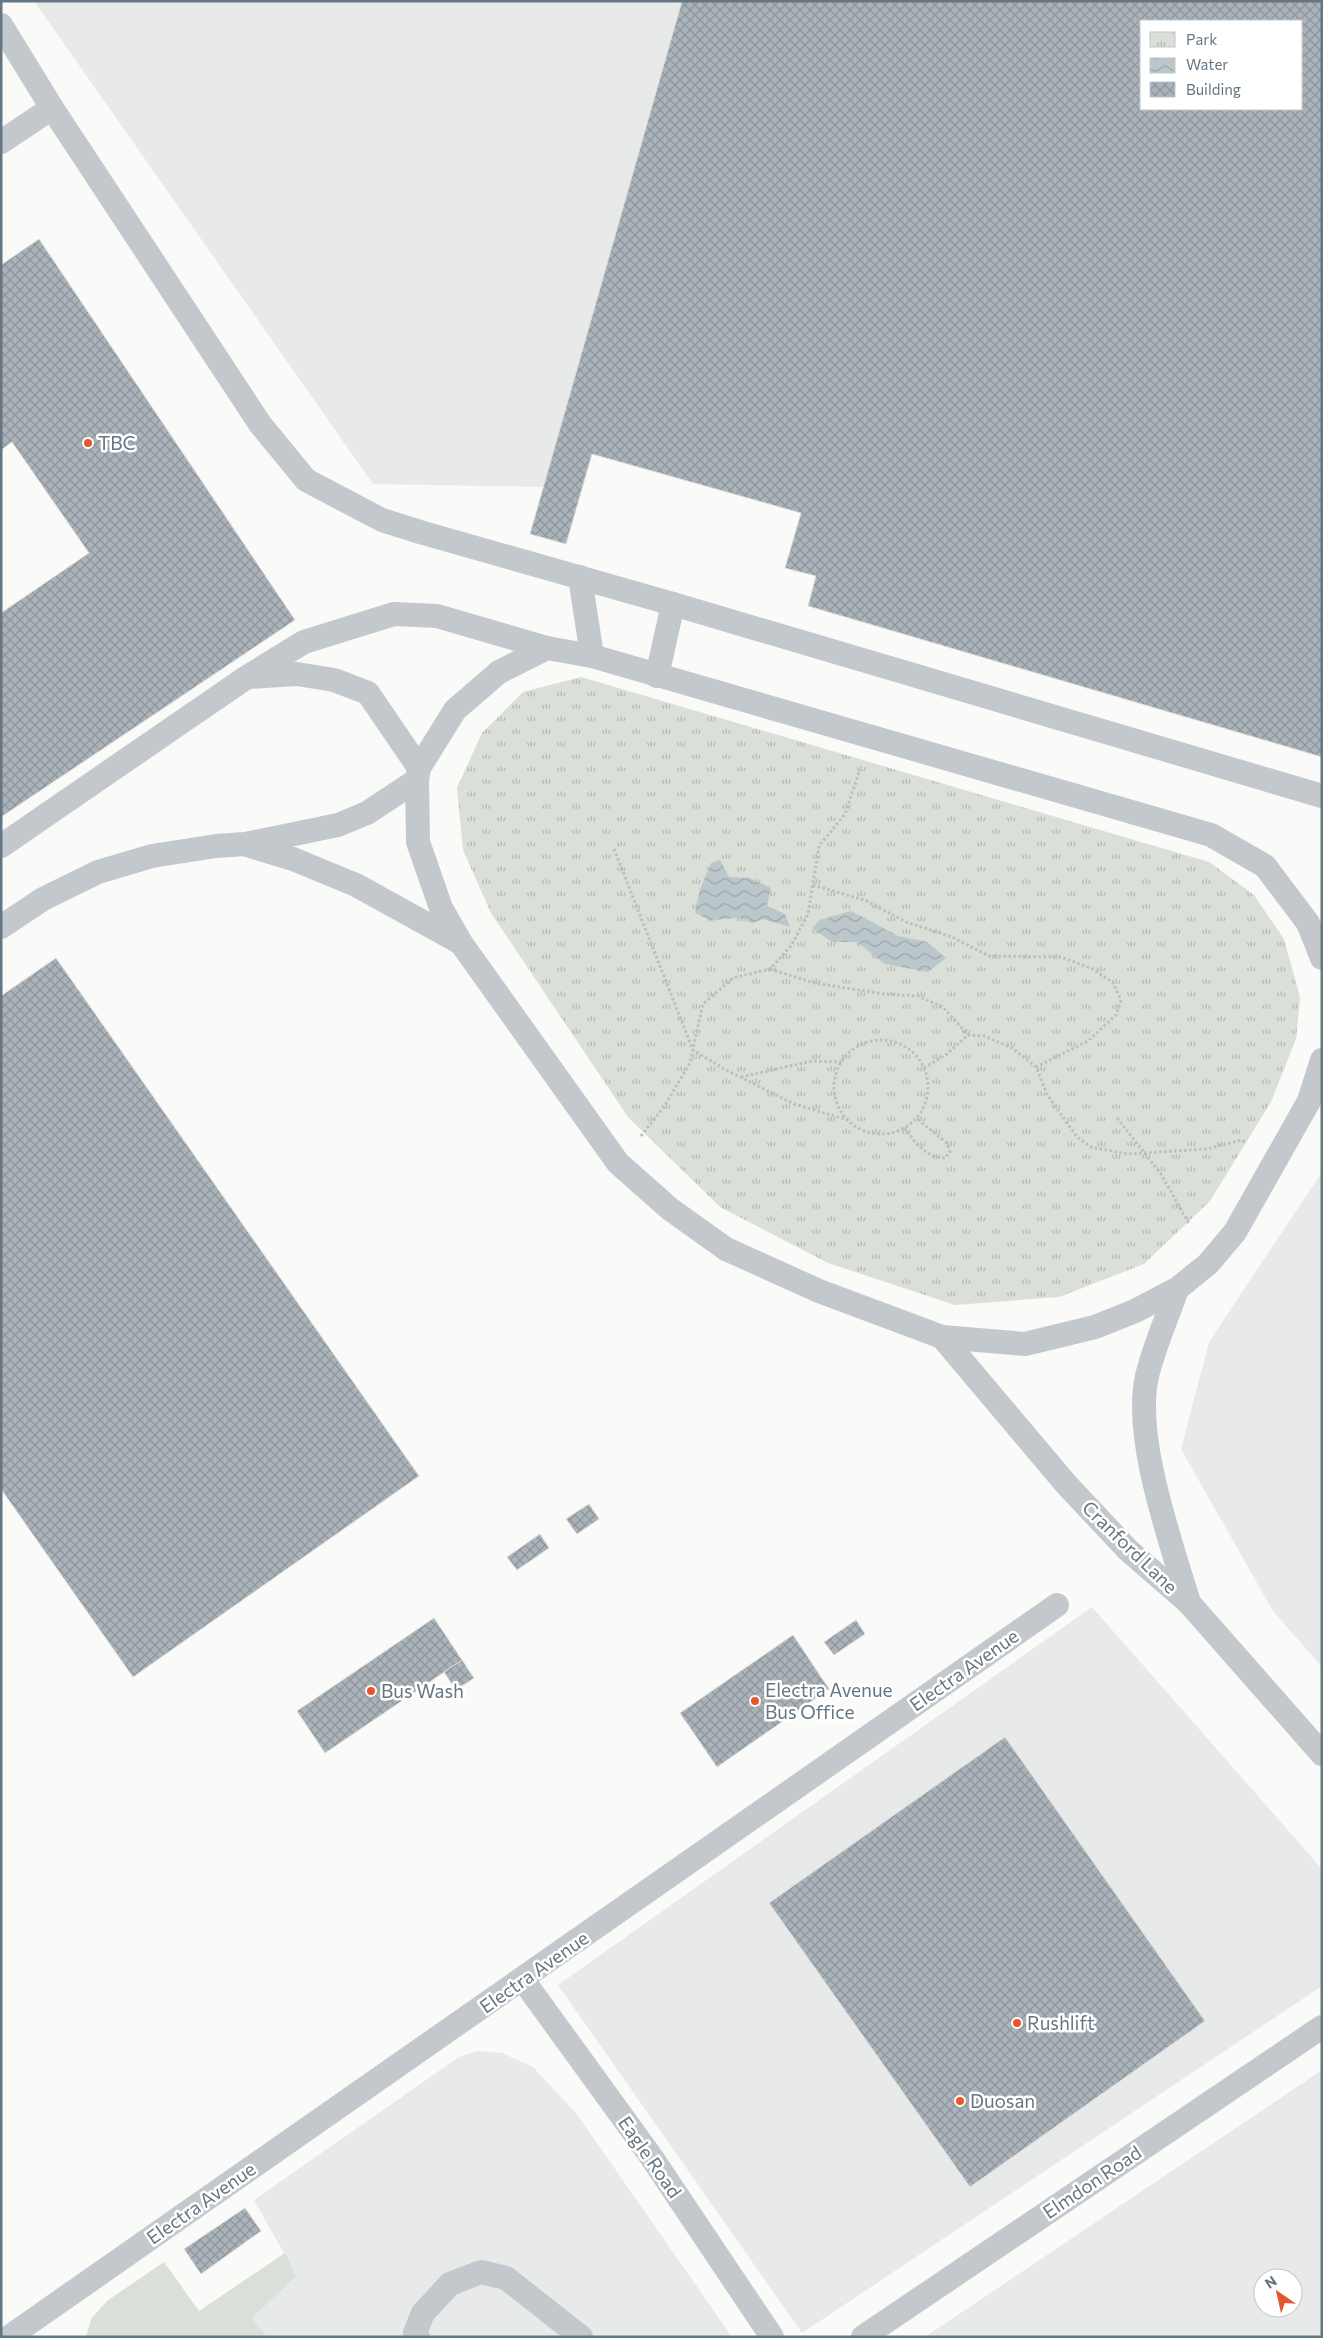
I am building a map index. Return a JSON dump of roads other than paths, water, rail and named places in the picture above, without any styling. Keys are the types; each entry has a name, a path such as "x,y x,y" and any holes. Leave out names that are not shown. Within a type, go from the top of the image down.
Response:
{"lane":[{"path":"1,24 52,108 260,424 306,480 382,520 1322,796"},
{"path":"1,142 52,108"},
{"path":"580,578 592,656"},
{"path":"656,676 673,604"},
{"path":"1,846 247,677 304,642 394,614 437,616 547,648 592,656 870,738 1211,835 1265,866 1308,923 1317,927 1322,958"},
{"path":"1,927 43,899 98,872 152,856 216,846 245,844 338,825 367,813 418,774 455,710 499,672 547,648"},
{"path":"247,677 297,674 334,680 368,693 418,774 418,842 441,908 461,943 618,1163 670,1209 726,1249 819,1290 942,1336 1025,1344 1095,1327 1135,1311 1177,1290 1208,1264 1235,1232 1309,1101 1322,1060"},
{"path":"245,844 293,859 356,885 461,943"},
{"path":"1177,1290 1147,1377 1144,1432 1165,1522 1189,1603"},
{"name":"Cranford Lane","path":"942,1336 1066,1484 1128,1550 1189,1603 1322,1754"},
{"name":"Electra Avenue","path":"9,2337 523,1980 1057,1605"},
{"name":"Eagle Road","path":"523,1980 650,2155 772,2337"},
{"name":"Elmdon Road","path":"863,2337 1322,2027"},
{"path":"418,2337 415,2333 423,2314 450,2284 481,2272 506,2278 581,2337"}],"water":[{"path":"720,860 729,877 750,878 771,888 767,906 785,914 790,927 763,919 752,923 739,918 710,920 695,913 700,889 711,863"},
{"path":"851,911 898,936 927,942 946,958 928,972 885,964 857,942 832,942 812,928 820,920"}],"place":[{"name":"TBC","path":"88,443"},
{"name":"Bus Wash","path":"371,1691"},
{"name":"Electra Avenue Bus Office","path":"755,1701"},
{"name":"Rushlift","path":"1017,2023"},
{"name":"Duosan","path":"960,2101"}]}
